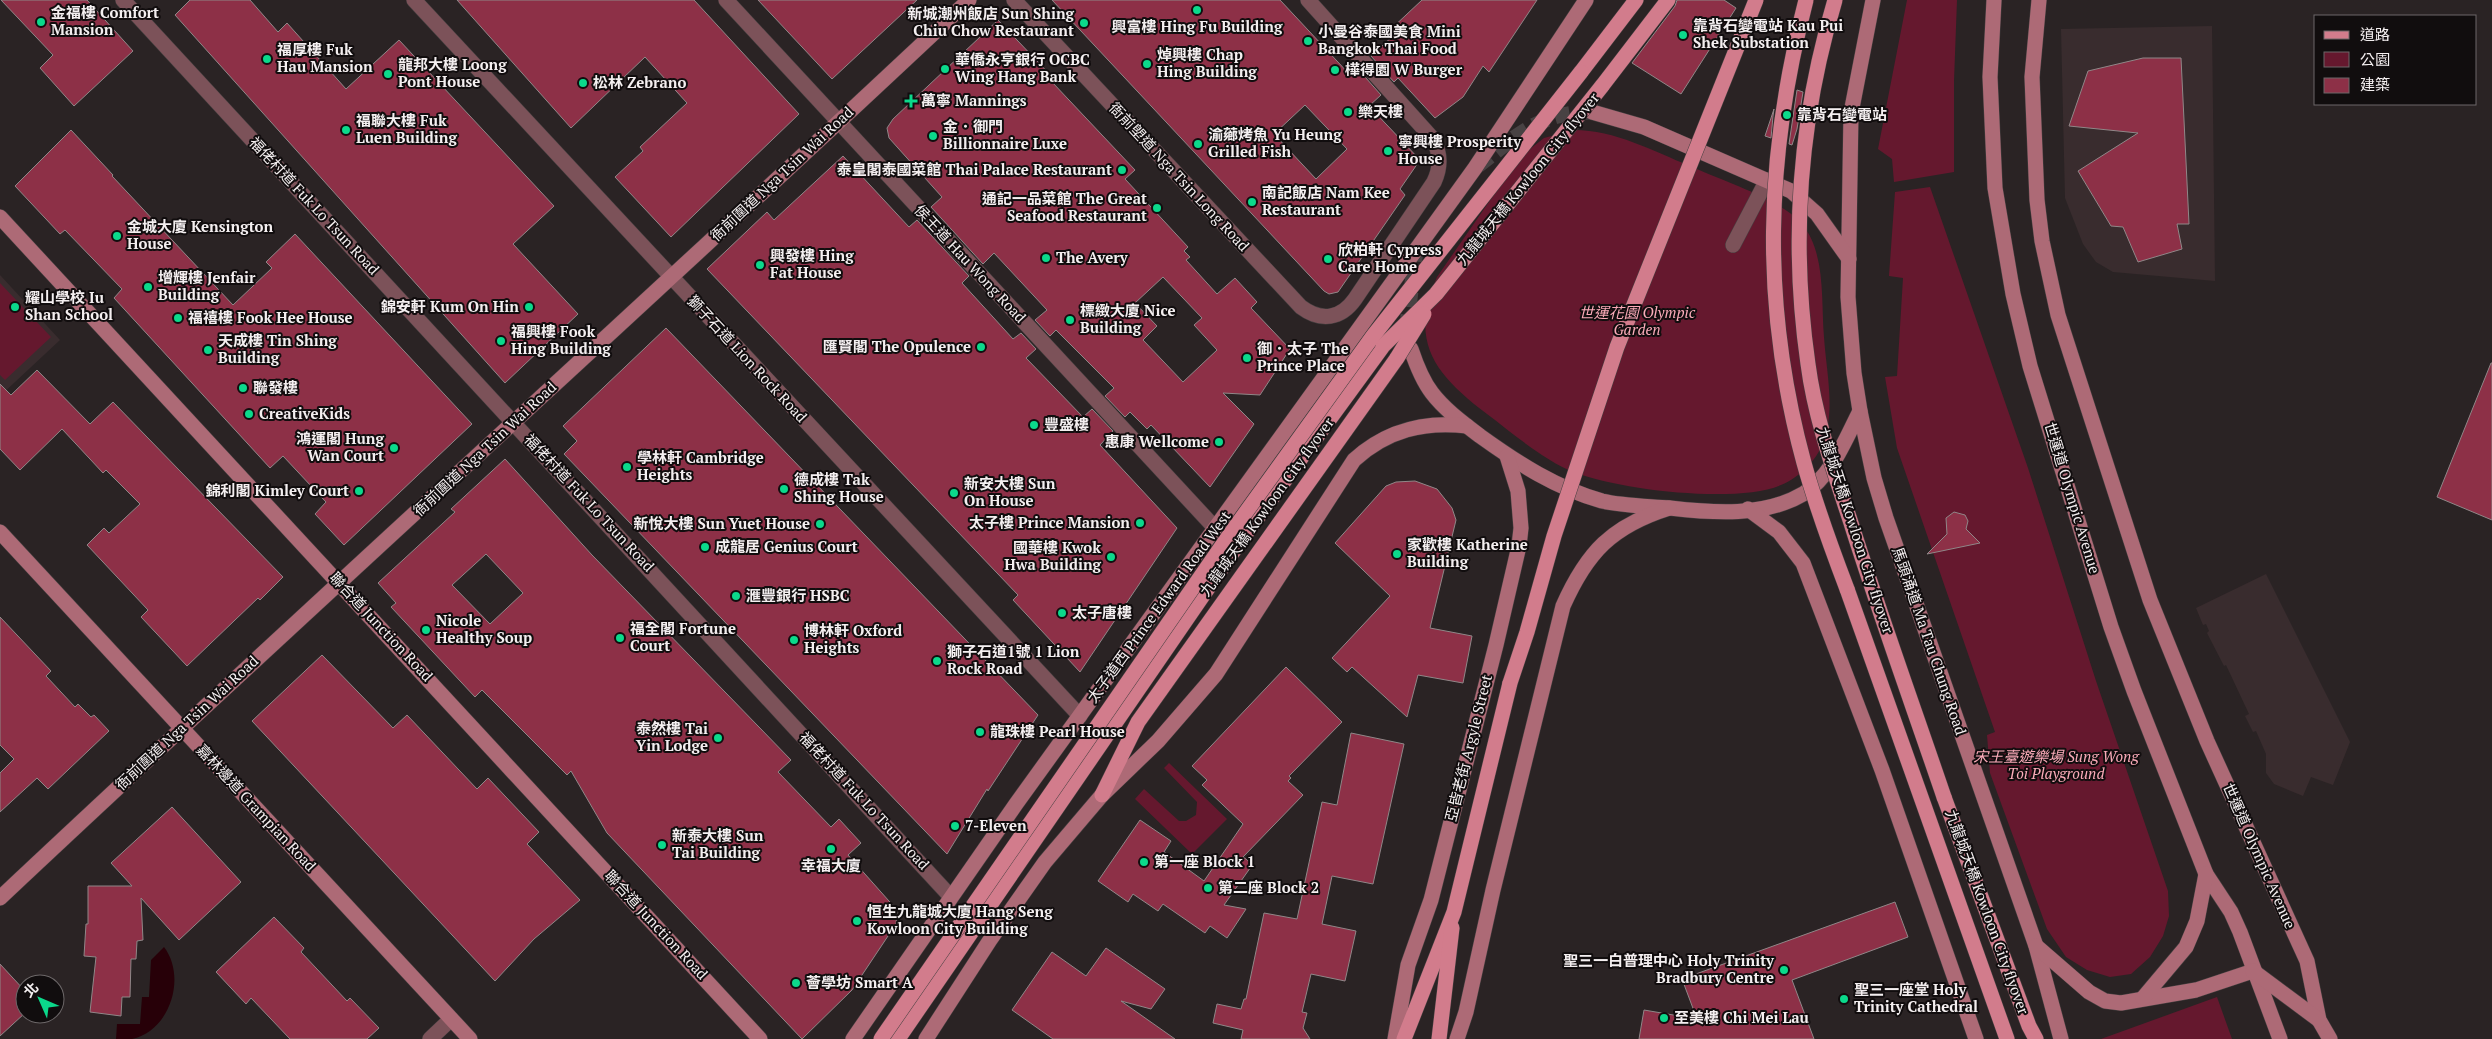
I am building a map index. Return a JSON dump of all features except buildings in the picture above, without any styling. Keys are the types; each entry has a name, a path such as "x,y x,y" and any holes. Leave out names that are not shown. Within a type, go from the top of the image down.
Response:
{"main road":[{"name":"衙前圍道 Nga Tsin Wai Road","path":"0,898 181,727 839,122 968,0"},
{"name":"九龍城天橋 Kowloon City flyover","path":"881,1039 1228,537 1372,336 1636,0"},
{"name":"九龍城天橋 Kowloon City flyover","path":"898,1039 1239,543 1383,346 1436,294 1668,0"},
{"path":"1439,1039 1454,912 1510,683 1527,632 1554,536 1617,347 1756,0"},
{"name":"九龍城天橋 Kowloon City flyover","path":"1806,0 1788,76 1775,166 1773,273 1783,366 1802,454 1821,520 2007,1039"},
{"name":"九龍城天橋 Kowloon City flyover","path":"1835,0 1813,82 1799,187 1801,309 1808,365 1817,410 1846,507 1944,797 2029,1026 2036,1039"},
{"path":"1849,259 1850,113 1873,0"},
{"name":"世運道 Olympic Avenue","path":"1994,0 1990,77 1995,188 2022,332 2111,627 2206,874 2231,912 2252,972 2280,1039"},
{"name":"世運道 Olympic Avenue","path":"2038,0 2032,77 2037,200 2042,241 2058,314 2116,496 2164,634 2207,741 2307,961 2319,1020"},
{"name":"太子道西 Prince Edward Road West","path":"854,1039 951,897 1474,168 1585,1"},
{"path":"1592,112 1644,127 1791,191 1805,201 1817,214 1849,259"},
{"name":"聯合道 Junction Road","path":"0,217 340,582 760,1039"},
{"name":"馬頭涌道 Ma Tau Chung Road","path":"1849,259 1850,336 1860,411 1874,478 1886,518 2036,946 2061,1039"},
{"path":"1102,795 1138,722 1397,358 1436,294"},
{"path":"1411,349 1416,364 1432,393 1467,426 1507,456 1544,479 1584,495 1626,505 1696,512 1772,507 1789,501 1805,493 1819,481 1830,467 1860,411"},
{"path":"926,1039 990,940 1045,862 1102,795 1158,741 1216,674 1354,460 1378,440 1407,428 1441,424 1467,426"},
{"name":"亞皆老街 Argyle Street","path":"1395,1039 1408,965 1431,900 1496,645 1519,546 1521,518 1518,491 1507,456"},
{"path":"1457,1039 1466,1012 1493,890 1563,606 1582,568 1596,550 1630,523 1669,508"},
{"path":"1748,509 1780,532 1803,563 1880,763 1976,1039"},
{"name":"嘉林邊道 Grampian Road","path":"0,532 470,1039"},
{"path":"2143,998 2186,947 2197,921 2206,874"},
{"path":"1404,1039 1454,912"},
{"path":"2036,946 2072,979 2105,1001 2122,1003 2196,990 2252,972 2319,1020 2330,1039"}],"street":[{"name":"福佬村道 Fuk Lo Tsun Road","path":"123,0 951,897"},
{"name":"獅子石道 Lion Rock Road","path":"414,0 1080,716"},
{"name":"侯王道 Hau Wong Road","path":"726,0 1215,528"},
{"name":"衙前塱道 Nga Tsin Long Road","path":"1014,0 1301,307 1314,315 1330,317 1340,314 1355,299 1438,174 1440,165 1438,147 1427,132 1308,0"},
{"path":"1733,245 1766,180"},
{"path":"430,1039 451,1019"}],"shaded area":[{"path":"2212,26 2215,281 2113,272 2096,262 2083,244 2065,198 2061,29"},
{"name":"耀山學校 Iu Shan School","path":"0,275 60,340 0,396"},
{"path":"2266,574 2350,742 2333,785 2311,777 2303,796 2274,784 2266,773 2266,754 2256,731 2253,732 2245,716 2249,714 2226,665 2224,666 2207,633 2209,631 2206,624 2203,625 2196,608"},
{"path":"164,947 171,959 174,973 171,1001 165,1014 145,1034 132,1039 116,1039 117,1024 140,1024 142,997 149,997 151,960"}],"green space":[{"path":"1907,0 1957,0 1954,81 1954,172 1894,182 1892,159 1878,149"},
{"name":"世運花園 Olympic Garden","path":"1574,130 1619,137 1634,142 1765,198 1792,215 1802,224 1810,236 1819,263 1821,278 1830,404 1827,431 1820,450 1812,462 1795,478 1781,485 1761,491 1737,494 1709,494 1621,485 1576,473 1552,461 1530,446 1469,400 1441,371 1432,356 1427,339 1425,321 1429,300 1437,277 1520,157 1544,138"},
{"name":"宋王臺遊樂場 Sung Wong Toi Playground","path":"1930,187 2028,468 2096,681 2168,891 2169,916 2163,936 2150,957 2131,974 2110,977 2087,970 2066,957 2047,929 1990,773 1987,735 1995,732 1897,448 1885,377 1897,376 1903,278 1889,276 1895,192"},
{"name":"耀山學校 Iu Shan School","path":"0,283 51,337 5,380 0,375"},
{"path":"1169,763 1227,819 1192,854 1135,799 1144,789 1179,821 1186,821 1196,815 1197,802 1164,768"},
{"path":"2217,997 2232,1039 2101,1039"}],"tunnel":[{"path":"1478,166 1517,136 1543,121 1557,116 1591,112"},
{"path":"1408,330 1416,250"}],"place":[{"name":"興富樓 Hing Fu Building","path":"1197,10"},
{"name":"金福樓 Comfort Mansion","path":"41,22"},
{"name":"新城潮州飯店 Sun Shing Chiu Chow Restaurant","path":"1084,23"},
{"name":"靠背石變電站 Kau Pui Shek Substation","path":"1683,35"},
{"name":"小曼谷泰國美食 Mini Bangkok Thai Food","path":"1308,41"},
{"name":"福厚樓 Fuk Hau Mansion","path":"267,59"},
{"name":"焯興樓 Chap Hing Building","path":"1147,64"},
{"name":"華僑永亨銀行 OCBC Wing Hang Bank","path":"945,69"},
{"name":"樺得園 W Burger","path":"1335,70"},
{"name":"龍邦大樓 Loong Pont House","path":"388,74"},
{"name":"松林 Zebrano","path":"583,83"},
{"name":"萬寧 Mannings","path":"911,101"},
{"name":"樂天樓","path":"1348,112"},
{"name":"靠背石變電站","path":"1787,115"},
{"name":"福聯大樓 Fuk Luen Building","path":"346,130"},
{"name":"金．御門 Billionnaire Luxe","path":"933,136"},
{"name":"渝薌烤魚 Yu Heung Grilled Fish","path":"1198,144"},
{"name":"寧興樓 Prosperity House","path":"1388,151"},
{"name":"泰皇閣泰國菜館 Thai Palace Restaurant","path":"1122,170"},
{"name":"南記飯店 Nam Kee Restaurant","path":"1252,202"},
{"name":"通記一品菜館 The Great Seafood Restaurant","path":"1157,208"},
{"name":"金城大廈 Kensington House","path":"117,236"},
{"name":"The Avery","path":"1046,258"},
{"name":"欣柏軒 Cypress Care Home","path":"1328,259"},
{"name":"興發樓 Hing Fat House","path":"760,265"},
{"name":"增輝樓 Jenfair Building","path":"148,287"},
{"name":"耀山學校 Iu Shan School","path":"15,307"},
{"name":"錦安軒 Kum On Hin","path":"529,307"},
{"name":"福禧樓 Fook Hee House","path":"178,318"},
{"name":"標緻大廈 Nice Building","path":"1070,320"},
{"name":"福興樓 Fook Hing Building","path":"501,341"},
{"name":"匯賢閣 The Opulence","path":"981,347"},
{"name":"天成樓 Tin Shing Building","path":"208,350"},
{"name":"御．太子 The Prince Place","path":"1247,358"},
{"name":"聯發樓","path":"243,388"},
{"name":"CreativeKids","path":"249,414"},
{"name":"豐盛樓","path":"1034,425"},
{"name":"惠康 Wellcome","path":"1219,442"},
{"name":"鴻運閣 Hung Wan Court","path":"394,448"},
{"name":"學林軒 Cambridge Heights","path":"627,467"},
{"name":"德成樓 Tak Shing House","path":"784,489"},
{"name":"錦利閣 Kimley Court","path":"359,491"},
{"name":"新安大樓 Sun On House","path":"954,493"},
{"name":"太子樓 Prince Mansion","path":"1140,523"},
{"name":"新悅大樓 Sun Yuet House","path":"820,524"},
{"name":"成龍居 Genius Court","path":"705,547"},
{"name":"家歡樓 Katherine Building","path":"1397,554"},
{"name":"國華樓 Kwok Hwa Building","path":"1111,557"},
{"name":"滙豐銀行 HSBC","path":"736,596"},
{"name":"太子唐樓","path":"1062,613"},
{"name":"Nicole Healthy Soup","path":"426,630"},
{"name":"福全閣 Fortune Court","path":"620,638"},
{"name":"博林軒 Oxford Heights","path":"794,640"},
{"name":"獅子石道1號 1 Lion Rock Road","path":"937,661"},
{"name":"龍珠樓 Pearl House","path":"980,732"},
{"name":"泰然樓 Tai Yin Lodge","path":"718,738"},
{"name":"7-Eleven","path":"955,826"},
{"name":"新泰大樓 Sun Tai Building","path":"662,845"},
{"name":"幸福大廈","path":"831,849"},
{"name":"第一座 Block 1","path":"1144,862"},
{"name":"第二座 Block 2","path":"1208,888"},
{"name":"恒生九龍城大廈 Hang Seng Kowloon City Building","path":"857,921"},
{"name":"聖三一白普理中心 Holy Trinity Bradbury Centre","path":"1784,970"},
{"name":"薈學坊 Smart A","path":"796,983"},
{"name":"聖三一座堂 Holy Trinity Cathedral","path":"1844,999"},
{"name":"至美樓 Chi Mei Lau","path":"1664,1018"}]}
